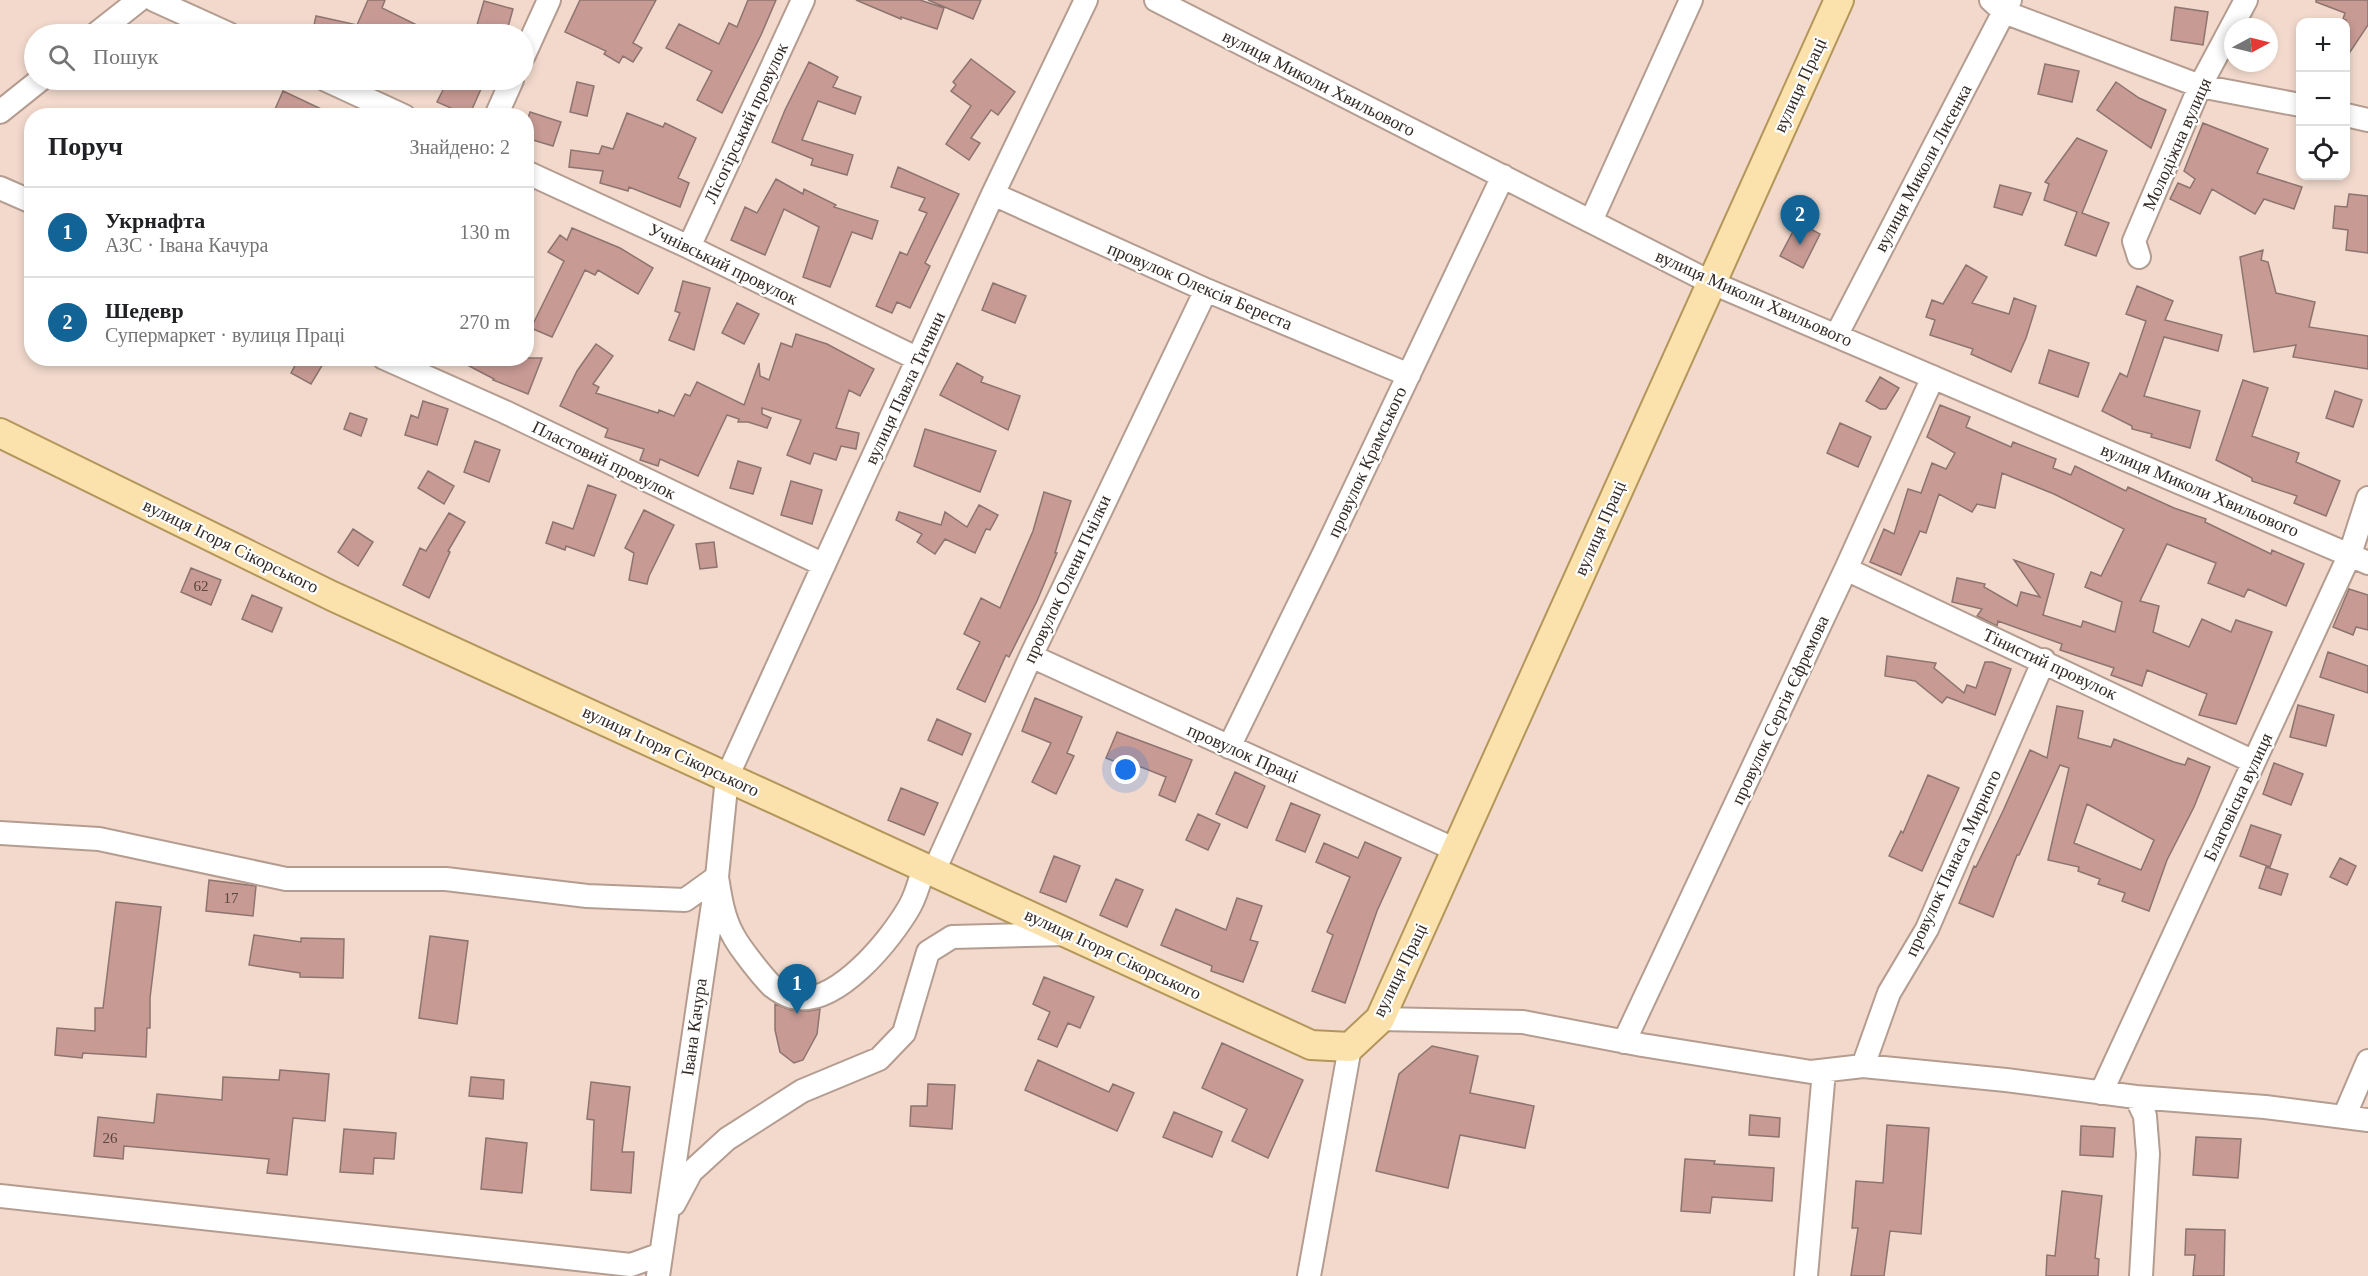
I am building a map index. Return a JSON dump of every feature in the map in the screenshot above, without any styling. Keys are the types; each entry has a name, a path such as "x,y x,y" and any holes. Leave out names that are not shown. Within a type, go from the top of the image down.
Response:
{"main road":[{"name":"вулиця Праці","path":"1350,1047 1380,1019 1710,282 1839,0"},
{"name":"вулиця Ігоря Сікорського","path":"0,433 332,596 1311,1045 1350,1047"}],"street":[{"path":"109,24 139,0"},
{"path":"154,0 207,24"},
{"path":"534,33 549,0"},
{"name":"Лісогірський провулок","path":"689,247 803,0"},
{"name":"вулиця Павла Тичини","path":"727,777 993,194 1086,0"},
{"name":"вулиця Миколи Хвильового","path":"1156,0 1710,282 2359,558"},
{"path":"1591,221 1691,0"},
{"name":"Молодіжна вулиця","path":"2139,257 2134,241 2200,86 2246,0"},
{"path":"2002,4 2200,86 2296,104"},
{"name":"вулиця Миколи Лисенка","path":"1836,336 2002,4"},
{"path":"0,112 28,90"},
{"path":"348,90 387,108"},
{"path":"500,108 508,90"},
{"path":"2350,116 2368,120"},
{"name":"Учнівський провулок","path":"534,176 689,247 918,358"},
{"name":"провулок Крамського","path":"1229,747 1503,176"},
{"path":"0,188 24,198"},
{"name":"провулок Олексія Береста","path":"993,194 1206,290 1409,375"},
{"name":"провулок Олени Пчілки","path":"717,877 722,905 733,935 773,987 794,997 811,997 836,987 863,968 909,907 929,869 1206,290"},
{"name":"Пластовий провулок","path":"402,366 505,412 824,565"},
{"name":"провулок Сергія Єфремова","path":"1624,1042 1846,569 1933,376"},
{"name":"Благовісна вулиця","path":"2101,1093 2254,762 2359,558 2368,498"},
{"name":"Тінистий провулок","path":"1846,569 2044,660 2254,762"},
{"name":"провулок Праці","path":"1030,656 1456,850"},
{"name":"провулок Панаса Мирного","path":"1863,1066 1889,993 1927,929 2044,660"},
{"name":"Івана Качура","path":"659,1265 717,877 727,777"},
{"path":"0,833 99,839 286,879 446,879 587,896 685,900 717,877"},
{"path":"666,1217 691,1172 728,1139 802,1091 879,1059 904,1033 928,952 951,937 1069,934"},
{"path":"1380,1019 1523,1022 1624,1042 1811,1072 1863,1066 2006,1080 2136,1097 2265,1107 2368,1120"},
{"path":"1309,1276 1350,1047"},
{"path":"2344,1117 2368,1061"},
{"path":"1806,1276 1824,1071"},
{"path":"2136,1097 2145,1116 2148,1154 2141,1276"},
{"path":"0,1196 631,1265 659,1265"}],"building":[{"path":"368,0 385,0 382,8 415,24 357,24"},
{"path":"580,0 656,0 633,43 642,48 633,62 623,56 619,63 604,54 606,51 565,32"},
{"path":"748,0 776,0 722,113 697,100 712,71 666,48 679,24 719,44 729,23 737,27"},
{"path":"856,0 920,0 944,8 937,29 901,17 901,19"},
{"path":"928,0 981,0 973,19"},
{"path":"2316,0 2368,0 2368,25 2350,52 2350,18 2343,18 2345,13 2316,2"},
{"path":"484,1 513,9 509,24 477,24"},
{"path":"2175,7 2208,12 2203,45 2171,40"},
{"path":"316,16 352,24 314,24"},
{"path":"971,59 1015,92 998,115 991,110 971,138 980,143 969,160 946,144 971,106 951,91 956,85 953,82"},
{"path":"809,62 838,77 833,87 861,97 855,114 818,101 802,140 853,155 847,175 811,165 813,159 772,142"},
{"path":"2045,64 2079,71 2072,102 2038,94"},
{"path":"577,82 594,86 587,116 570,112"},
{"path":"2116,82 2139,98 2166,110 2151,148 2097,110"},
{"path":"443,90 481,90 473,108 451,108 437,102"},
{"path":"283,91 319,108 276,108"},
{"path":"534,113 561,122 553,146 534,140"},
{"path":"627,113 663,127 665,123 696,138 678,178 689,183 680,207 629,187 628,191 600,183 603,171 569,167 571,150 599,154 602,146 613,149"},
{"path":"2203,123 2268,149 2257,173 2302,187 2294,209 2264,199 2255,214 2212,189 2200,214 2170,199 2178,183 2190,188 2195,179 2184,171"},
{"path":"2077,138 2107,151 2082,213 2109,223 2096,256 2065,245 2077,212 2044,200 2049,184 2045,182"},
{"path":"898,167 959,194 925,263 930,266 910,308 897,302 892,313 876,306 900,252 907,255 927,213 919,210 925,198 891,187"},
{"path":"776,179 803,194 804,189 836,205 834,207 878,221 872,239 852,232 830,287 803,277 819,227 784,209 765,255 731,240 745,207 757,213"},
{"path":"2000,185 2031,193 2022,215 1994,207"},
{"path":"2349,194 2368,196 2368,253 2346,250 2348,230 2333,228 2335,206 2347,207"},
{"path":"1798,222 1820,234 1803,268 1780,256"},
{"path":"572,228 620,248 653,268 638,294 598,270 595,275 585,270 552,337 534,329 534,322 564,261 548,252 560,235 567,240"},
{"path":"2263,250 2261,260 2268,262 2276,293 2315,302 2309,327 2368,336 2368,369 2293,357 2296,345 2254,352 2240,257"},
{"path":"1966,265 1987,277 1972,303 2009,314 2014,298 2036,306 2026,338 2011,372 1971,354 1973,349 1930,335 1935,320 1926,317 1932,300 1943,304"},
{"path":"683,281 710,288 694,350 669,340 680,313 675,311"},
{"path":"993,283 1026,296 1015,323 982,310"},
{"path":"2137,286 2173,301 2165,320 2222,335 2218,351 2164,337 2144,396 2200,411 2190,448 2151,437 2152,434 2132,429 2132,426 2102,411 2120,373 2127,377 2146,321 2126,314"},
{"path":"737,303 759,314 744,344 722,333"},
{"path":"796,334 827,344 874,369 860,396 849,390 836,428 859,433 856,449 841,446 836,460 814,453 810,464 787,455 801,420 762,408 762,414 771,418 767,428 748,422 738,422 739,419 727,415 698,476 660,459 658,466 640,460 644,449 605,437 608,429 560,406 577,371 596,344 613,356 593,384 599,387 596,393 674,416 685,394 690,396 697,382 744,405 759,363 760,376 769,380 781,343 792,347"},
{"path":"2049,350 2089,363 2078,397 2039,383"},
{"path":"534,358 542,358 528,394 469,366 534,366"},
{"path":"957,363 983,377 981,382 1020,396 1008,430 940,395"},
{"path":"295,366 322,366 311,384 291,373"},
{"path":"1880,377 1899,388 1886,409 1880,409 1866,401"},
{"path":"2243,380 2268,388 2252,436 2299,453 2296,462 2340,481 2326,516 2294,503 2297,496 2252,481 2252,478 2216,460"},
{"path":"2335,391 2362,400 2353,427 2326,418"},
{"path":"423,401 448,409 437,445 405,435 411,415 418,418"},
{"path":"1940,405 1970,417 1966,427 2011,447 2013,442 2056,459 2053,468 2071,475 2075,466 2126,491 2128,487 2174,508 2206,519 2205,522 2271,554 2272,550 2304,564 2286,606 2248,589 2244,597 2208,583 2216,563 2167,544 2140,601 2159,606 2153,632 2189,647 2202,619 2231,632 2236,620 2272,632 2236,724 2199,715 2207,694 2147,670 2142,686 2111,675 2114,668 2060,650 2062,644 1998,621 1997,626 1977,616 1982,609 1952,602 1957,578 1985,584 1984,587 2017,606 2021,592 2040,597 2014,560 2054,574 2043,615 2081,627 2083,621 2115,632 2122,602 2085,587 2091,572 2101,576 2124,529 2054,494 2002,473 1995,508 1977,504 1972,512 1939,494 1926,533 1920,531 1901,575 1870,562 1884,529 1894,534 1908,489 1921,493 1932,463 1946,469 1955,453 1927,437"},
{"path":"350,413 367,419 361,436 344,429"},
{"path":"1840,423 1871,437 1858,467 1827,453"},
{"path":"925,429 996,451 980,492 914,466"},
{"path":"475,441 500,450 489,482 464,472"},
{"path":"738,461 761,468 753,494 730,488"},
{"path":"428,471 454,486 444,504 418,488"},
{"path":"791,481 822,490 812,524 781,515"},
{"path":"588,485 616,495 594,556 566,546 565,550 546,543 553,522 573,529"},
{"path":"1044,492 1071,501 1055,553 1057,553 1037,601 1009,657 1006,655 985,702 957,689 980,642 964,634 981,598 1000,608 1033,531"},
{"path":"979,505 998,515 990,530 986,529 975,553 945,539 935,554 917,542 922,534 896,520 899,512 941,525 945,512 967,527"},
{"path":"644,510 674,525 647,584 629,580 634,553 625,548"},
{"path":"449,513 465,522 448,551 450,552 429,598 403,585 420,548 426,551"},
{"path":"353,529 373,542 358,566 338,552"},
{"path":"714,542 717,567 700,569 696,544"},
{"path":"191,568 221,580 211,605 181,592"},
{"path":"2349,589 2368,595 2368,630 2356,627 2353,635 2333,627"},
{"path":"252,595 282,608 272,632 242,619"},
{"path":"2328,652 2368,666 2368,693 2320,677"},
{"path":"1887,656 1936,663 1934,668 1964,693 1967,685 1976,688 1985,662 1992,662 2011,669 1995,715 1947,697 1942,703 1915,681 1885,676"},
{"path":"1035,698 1082,717 1067,753 1074,756 1056,794 1032,782 1051,743 1022,731"},
{"path":"2298,705 2334,715 2326,746 2290,737"},
{"path":"2057,706 2083,711 2078,738 2111,747 2114,739 2174,762 2185,765 2188,758 2210,767 2194,807 2167,860 2149,911 2122,901 2125,893 2098,884 2100,879 2078,871 2079,867 2048,860 2069,768 2060,765 2019,855 2017,855 1993,917 1959,903 1974,866 1976,867 2030,750 2047,758","holes":["2087,804 2154,840 2141,870 2074,843"]},
{"path":"937,719 971,734 962,755 928,740"},
{"path":"1117,732 1192,760 1175,802 1159,795 1166,777 1136,765 1134,769 1106,758"},
{"path":"2274,763 2303,774 2291,805 2263,794"},
{"path":"1235,772 1265,786 1247,828 1216,814"},
{"path":"1928,775 1959,788 1922,871 1889,856 1901,831 1903,833"},
{"path":"901,788 938,803 924,835 888,820"},
{"path":"1291,803 1320,815 1305,852 1276,840"},
{"path":"1198,814 1220,824 1208,850 1186,840"},
{"path":"2251,825 2281,835 2270,867 2240,856"},
{"path":"1365,842 1401,858 1377,911 1345,1003 1312,991 1333,935 1327,932 1350,877 1316,862 1324,843 1358,858"},
{"path":"1054,856 1080,866 1066,902 1040,892"},
{"path":"2340,858 2356,866 2347,885 2330,877"},
{"path":"2266,867 2288,874 2281,895 2259,888"},
{"path":"1116,879 1143,890 1127,927 1100,915"},
{"path":"209,880 256,886 253,916 206,911"},
{"path":"1237,898 1262,906 1250,940 1258,942 1243,982 1211,971 1212,966 1161,945 1176,909 1226,930"},
{"path":"116,902 161,907 150,998 150,1028 147,1028 146,1057 83,1053 82,1058 55,1055 57,1028 95,1031 95,1008 103,1008"},
{"path":"254,935 301,942 301,938 344,939 343,978 300,977 300,973 249,965"},
{"path":"430,936 468,941 457,1024 419,1018"},
{"path":"799,965 809,970 815,982 795,984 784,978 790,969"},
{"path":"1044,977 1094,997 1080,1028 1068,1023 1057,1047 1038,1039 1050,1012 1033,1004"},
{"path":"775,1004 791,1010 820,1009 817,1034 803,1060 794,1063 780,1052 775,1030"},
{"path":"1222,1043 1303,1080 1268,1158 1232,1141 1247,1109 1202,1088"},
{"path":"1432,1046 1478,1056 1470,1093 1534,1106 1525,1148 1460,1135 1448,1188 1376,1171 1399,1074"},
{"path":"1038,1060 1109,1092 1113,1084 1134,1093 1117,1131 1025,1090"},
{"path":"280,1070 329,1074 325,1121 293,1118 287,1175 267,1173 269,1159 124,1146 123,1159 94,1156 98,1117 154,1123 157,1094 222,1100 223,1077 279,1080"},
{"path":"471,1077 504,1080 503,1099 469,1096"},
{"path":"591,1082 630,1087 622,1152 634,1152 631,1193 591,1190 594,1120 587,1119"},
{"path":"928,1084 955,1085 952,1129 910,1126 911,1106 927,1106"},
{"path":"1174,1112 1222,1132 1212,1157 1163,1137"},
{"path":"1750,1115 1780,1118 1779,1137 1749,1135"},
{"path":"1887,1125 1929,1128 1921,1234 1890,1231 1884,1276 1851,1276 1858,1228 1852,1228 1856,1181 1883,1183"},
{"path":"2081,1126 2115,1128 2113,1157 2080,1155"},
{"path":"344,1129 396,1133 394,1159 374,1158 373,1174 340,1172"},
{"path":"2196,1137 2241,1139 2238,1178 2193,1175"},
{"path":"486,1138 527,1143 522,1193 481,1189"},
{"path":"1685,1159 1715,1161 1714,1164 1774,1168 1772,1201 1712,1197 1710,1213 1681,1211"},
{"path":"2062,1191 2102,1196 2095,1258 2099,1259 2098,1276 2046,1276 2047,1255 2055,1256"},
{"path":"2186,1229 2225,1230 2224,1276 2193,1276 2195,1255 2185,1255"}],"place":[{"name":"Шедевр","path":"1800,245"},
{"name":"Укрнафта","path":"797,1014"}]}
